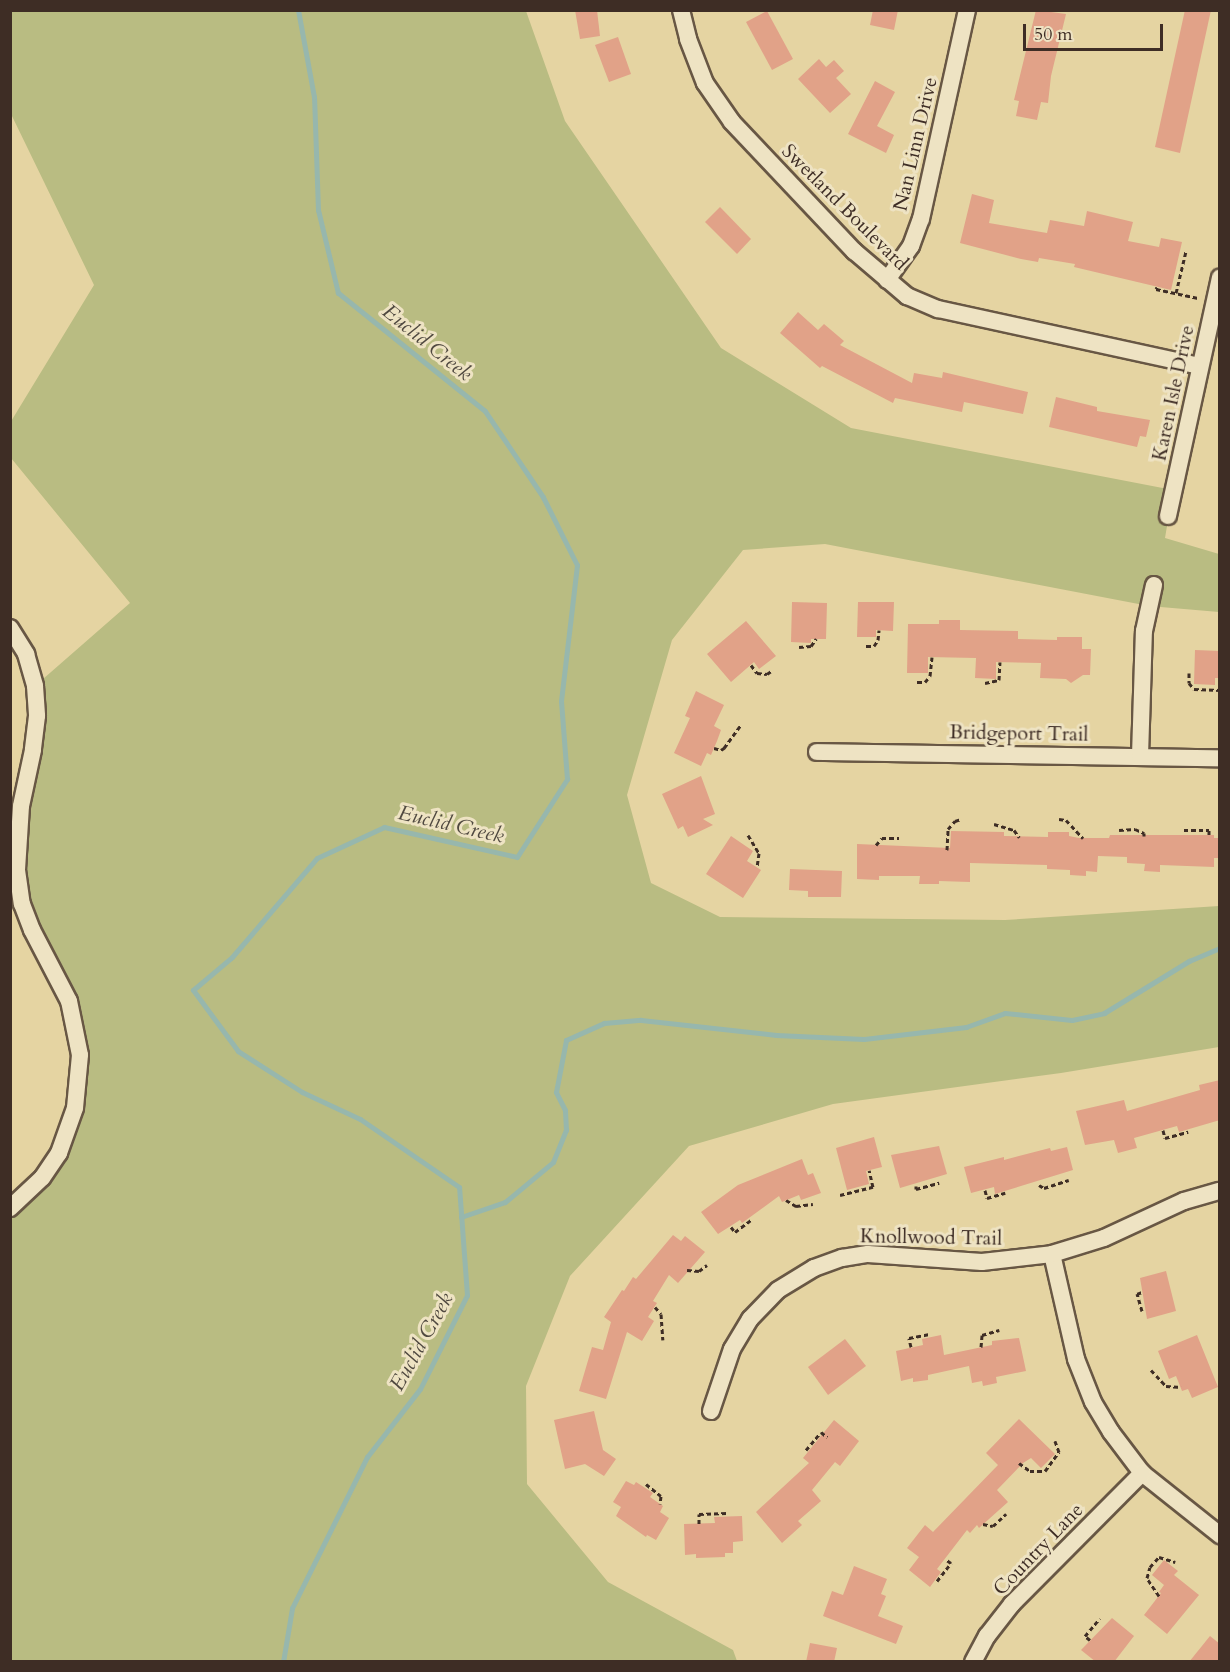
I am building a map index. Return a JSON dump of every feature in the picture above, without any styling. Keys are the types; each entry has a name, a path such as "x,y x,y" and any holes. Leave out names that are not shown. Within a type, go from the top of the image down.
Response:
{"street":[{"name":"Swetland Boulevard","path":"681,10 688,39 705,83 732,122 854,251 907,296 938,309 1200,366"},
{"name":"Nan Linn Drive","path":"887,280 911,246 921,219 967,10"},
{"name":"Karen Isle Drive","path":"1168,516 1220,278"},
{"path":"1140,756 1144,631 1154,585"},
{"path":"10,628 26,654 35,686 37,716 17,840 18,882 22,904 32,930 69,1001 80,1055 75,1108 59,1153 42,1178 10,1208"},
{"name":"Bridgeport Trail","path":"817,752 1220,758"},
{"name":"Knollwood Trail","path":"711,1411 732,1349 750,1319 778,1290 814,1268 842,1258 868,1254 982,1262 1052,1254 1104,1238 1184,1202 1220,1191"},
{"path":"1052,1254 1076,1359 1086,1386 1111,1432 1142,1473 1220,1535"},
{"name":"Country Lane","path":"973,1662 987,1636 1012,1604 1142,1473"}],"path":[{"path":"1176,293 1186,251"},
{"path":"1156,287 1156,289 1214,301"},
{"path":"866,646 874,646 878,640 879,630"},
{"path":"799,647 811,646 816,639"},
{"path":"917,682 925,682 930,676 932,657"},
{"path":"985,683 999,680 1000,662"},
{"path":"751,665 757,674 766,674 773,670"},
{"path":"1190,673 1189,683 1194,689 1220,690"},
{"path":"714,748 721,750 724,748 741,725"},
{"path":"947,850 948,829 955,821 961,819"},
{"path":"1059,819 1066,820 1083,838"},
{"path":"994,824 1014,830 1019,837"},
{"path":"1119,830 1135,830 1144,833 1144,836"},
{"path":"1184,830 1209,830 1209,835"},
{"path":"748,835 759,853 758,867"},
{"path":"876,845 879,838 899,838"},
{"path":"1163,1130 1165,1138 1188,1132"},
{"path":"840,1195 873,1187 869,1170"},
{"path":"1039,1185 1044,1188 1069,1180"},
{"path":"916,1186 916,1189 939,1183"},
{"path":"985,1190 987,1198 1005,1194"},
{"path":"786,1200 796,1206 813,1204"},
{"path":"731,1227 735,1232 752,1220"},
{"path":"687,1270 699,1271 707,1265"},
{"path":"1142,1292 1137,1294 1142,1311"},
{"path":"655,1307 661,1314 663,1340"},
{"path":"981,1347 982,1335 999,1330"},
{"path":"911,1347 909,1338 930,1335"},
{"path":"1151,1370 1166,1386 1181,1387"},
{"path":"806,1450 821,1432 827,1437"},
{"path":"1019,1463 1030,1471 1045,1471 1059,1452 1055,1441"},
{"path":"646,1484 662,1496 660,1504"},
{"path":"699,1524 699,1514 727,1512"},
{"path":"983,1524 993,1526 1006,1514"},
{"path":"1159,1596 1147,1578 1150,1567 1159,1557 1175,1562"},
{"path":"937,1581 951,1563 945,1559"},
{"path":"1090,1640 1085,1636 1100,1618"}],"green space":[{"path":"11,11 526,11 565,121 721,348 851,428 1173,490 1165,538 1219,554 1219,612 1149,606 825,544 743,550 672,640 627,795 651,883 720,917 1005,920 1219,906 1219,1047 1061,1073 833,1104 689,1146 570,1276 526,1386 527,1484 608,1582 733,1650 737,1661 11,1661 11,1208 68,1133 76,1027 22,904 35,686 130,603 11,458 10,423 94,285 11,114"}],"building":[{"path":"575,10 597,10 600,36 580,39"},
{"path":"873,10 898,10 894,30 870,25"},
{"path":"1036,10 1066,14 1051,76 1048,103 1041,102 1037,120 1016,116 1019,101 1014,100"},
{"path":"1185,10 1211,10 1180,153 1155,147"},
{"path":"767,11 793,59 772,70 746,22"},
{"path":"618,37 631,74 609,82 595,45"},
{"path":"819,59 826,67 834,60 844,71 836,78 851,94 830,113 798,79"},
{"path":"875,81 895,92 877,126 894,135 886,153 848,134"},
{"path":"972,194 994,200 989,223 1047,233 1050,220 1084,226 1087,211 1133,222 1128,241 1159,247 1161,238 1182,242 1171,290 1074,267 1075,264 1039,258 1038,262 1021,259 960,243"},
{"path":"720,207 751,239 737,254 705,222"},
{"path":"798,312 818,330 824,324 844,341 840,345 912,383 914,373 942,378 943,372 1028,392 1023,414 964,402 962,412 895,398 893,403 822,366 820,368 780,333"},
{"path":"1056,397 1097,407 1097,411 1150,420 1146,437 1140,436 1137,447 1049,427"},
{"path":"792,602 827,603 826,639 811,639 811,643 791,642"},
{"path":"858,602 894,602 893,631 876,630 876,637 857,637"},
{"path":"939,620 960,620 960,630 1018,631 1018,639 1057,640 1057,637 1082,637 1082,649 1091,649 1090,675 1083,675 1071,683 1066,679 1040,678 1041,663 996,662 996,679 975,678 976,658 928,657 928,673 907,673 908,624 939,624"},
{"path":"746,621 776,656 759,669 754,662 731,682 707,654"},
{"path":"1195,650 1220,651 1220,678 1215,678 1215,685 1194,684"},
{"path":"696,691 724,705 714,726 721,730 717,741 711,755 707,753 701,766 674,753 690,718 685,716"},
{"path":"701,776 715,814 703,819 713,825 688,837 683,826 678,829 662,794"},
{"path":"951,831 1004,832 1004,836 1048,837 1048,832 1069,832 1069,836 1079,838 1109,838 1110,835 1214,835 1214,838 1220,838 1220,858 1214,858 1214,867 1160,865 1160,872 1144,871 1145,864 1127,863 1127,857 1098,856 1097,872 1086,871 1086,876 1070,875 1070,870 1047,869 1047,865 970,863 970,882 939,881 939,884 919,884 920,876 879,876 879,880 857,879 857,844 950,848"},
{"path":"731,836 753,851 747,861 761,870 743,898 706,874"},
{"path":"790,869 842,871 841,897 808,897 808,891 789,890"},
{"path":"1220,1080 1220,1120 1179,1132 1177,1126 1134,1138 1137,1148 1118,1153 1114,1140 1085,1145 1076,1111 1124,1100 1127,1111 1200,1090 1199,1085"},
{"path":"874,1137 882,1167 866,1171 869,1184 847,1190 836,1148"},
{"path":"939,1146 947,1174 900,1188 891,1155"},
{"path":"1067,1147 1073,1170 995,1194 994,1187 971,1193 964,1167 1050,1148 1051,1151"},
{"path":"802,1159 808,1175 813,1173 821,1193 801,1200 799,1195 782,1202 779,1196 742,1223 740,1220 718,1234 701,1212 738,1185"},
{"path":"673,1235 681,1241 685,1236 705,1252 678,1283 669,1275 653,1301 657,1303 648,1317 654,1321 642,1341 627,1332 606,1399 579,1391 592,1347 603,1350 611,1322 604,1317 622,1290 624,1291 633,1277 636,1279"},
{"path":"1166,1271 1176,1311 1147,1319 1140,1278"},
{"path":"941,1335 944,1355 992,1345 992,1341 1019,1338 1026,1371 996,1377 997,1383 983,1386 982,1381 972,1383 969,1366 928,1375 928,1380 913,1382 913,1378 901,1381 896,1351 923,1345 922,1339"},
{"path":"1197,1335 1218,1387 1192,1398 1188,1389 1182,1391 1176,1376 1169,1379 1158,1351"},
{"path":"845,1339 866,1366 828,1395 808,1367"},
{"path":"594,1411 603,1450 616,1459 604,1476 585,1464 565,1469 554,1420"},
{"path":"1019,1419 1055,1454 1041,1468 1031,1458 1023,1463 997,1490 1008,1502 979,1528 977,1525 970,1533 967,1530 937,1569 941,1572 930,1587 909,1570 919,1557 907,1548 925,1525 933,1532 998,1465 986,1453"},
{"path":"834,1420 859,1441 840,1466 835,1462 812,1490 821,1501 798,1521 802,1525 782,1543 756,1512 809,1463 803,1458"},
{"path":"626,1481 634,1485 636,1482 653,1493 650,1497 663,1506 660,1512 669,1518 656,1540 647,1535 646,1537 616,1516 621,1507 613,1502"},
{"path":"742,1516 743,1541 733,1542 733,1553 725,1553 725,1557 696,1558 696,1554 685,1555 684,1524 715,1523 714,1517"},
{"path":"1164,1560 1178,1571 1174,1575 1199,1595 1167,1634 1144,1615 1161,1593 1159,1592 1164,1585 1152,1575"},
{"path":"854,1566 887,1579 881,1594 886,1596 878,1616 903,1626 896,1644 823,1616 832,1591 843,1595"},
{"path":"1112,1618 1134,1636 1114,1662 1096,1662 1081,1650"},
{"path":"1210,1636 1220,1644 1220,1662 1189,1662"},
{"path":"810,1643 837,1648 834,1662 806,1662"}],"waterway":[{"name":"Euclid Creek","path":"283,1662 292,1608 367,1457 420,1389 467,1295 459,1187 360,1119 302,1092 238,1051 193,990 232,957 317,858 384,827 517,857 567,779 561,701 577,565 543,497 485,411 338,293 318,210 314,97 298,10"},
{"path":"461,1217 505,1202 553,1162 566,1130 565,1110 556,1092 566,1040 604,1023 641,1020 776,1035 864,1039 966,1027 1005,1013 1072,1020 1104,1013 1189,961 1220,948"}]}
